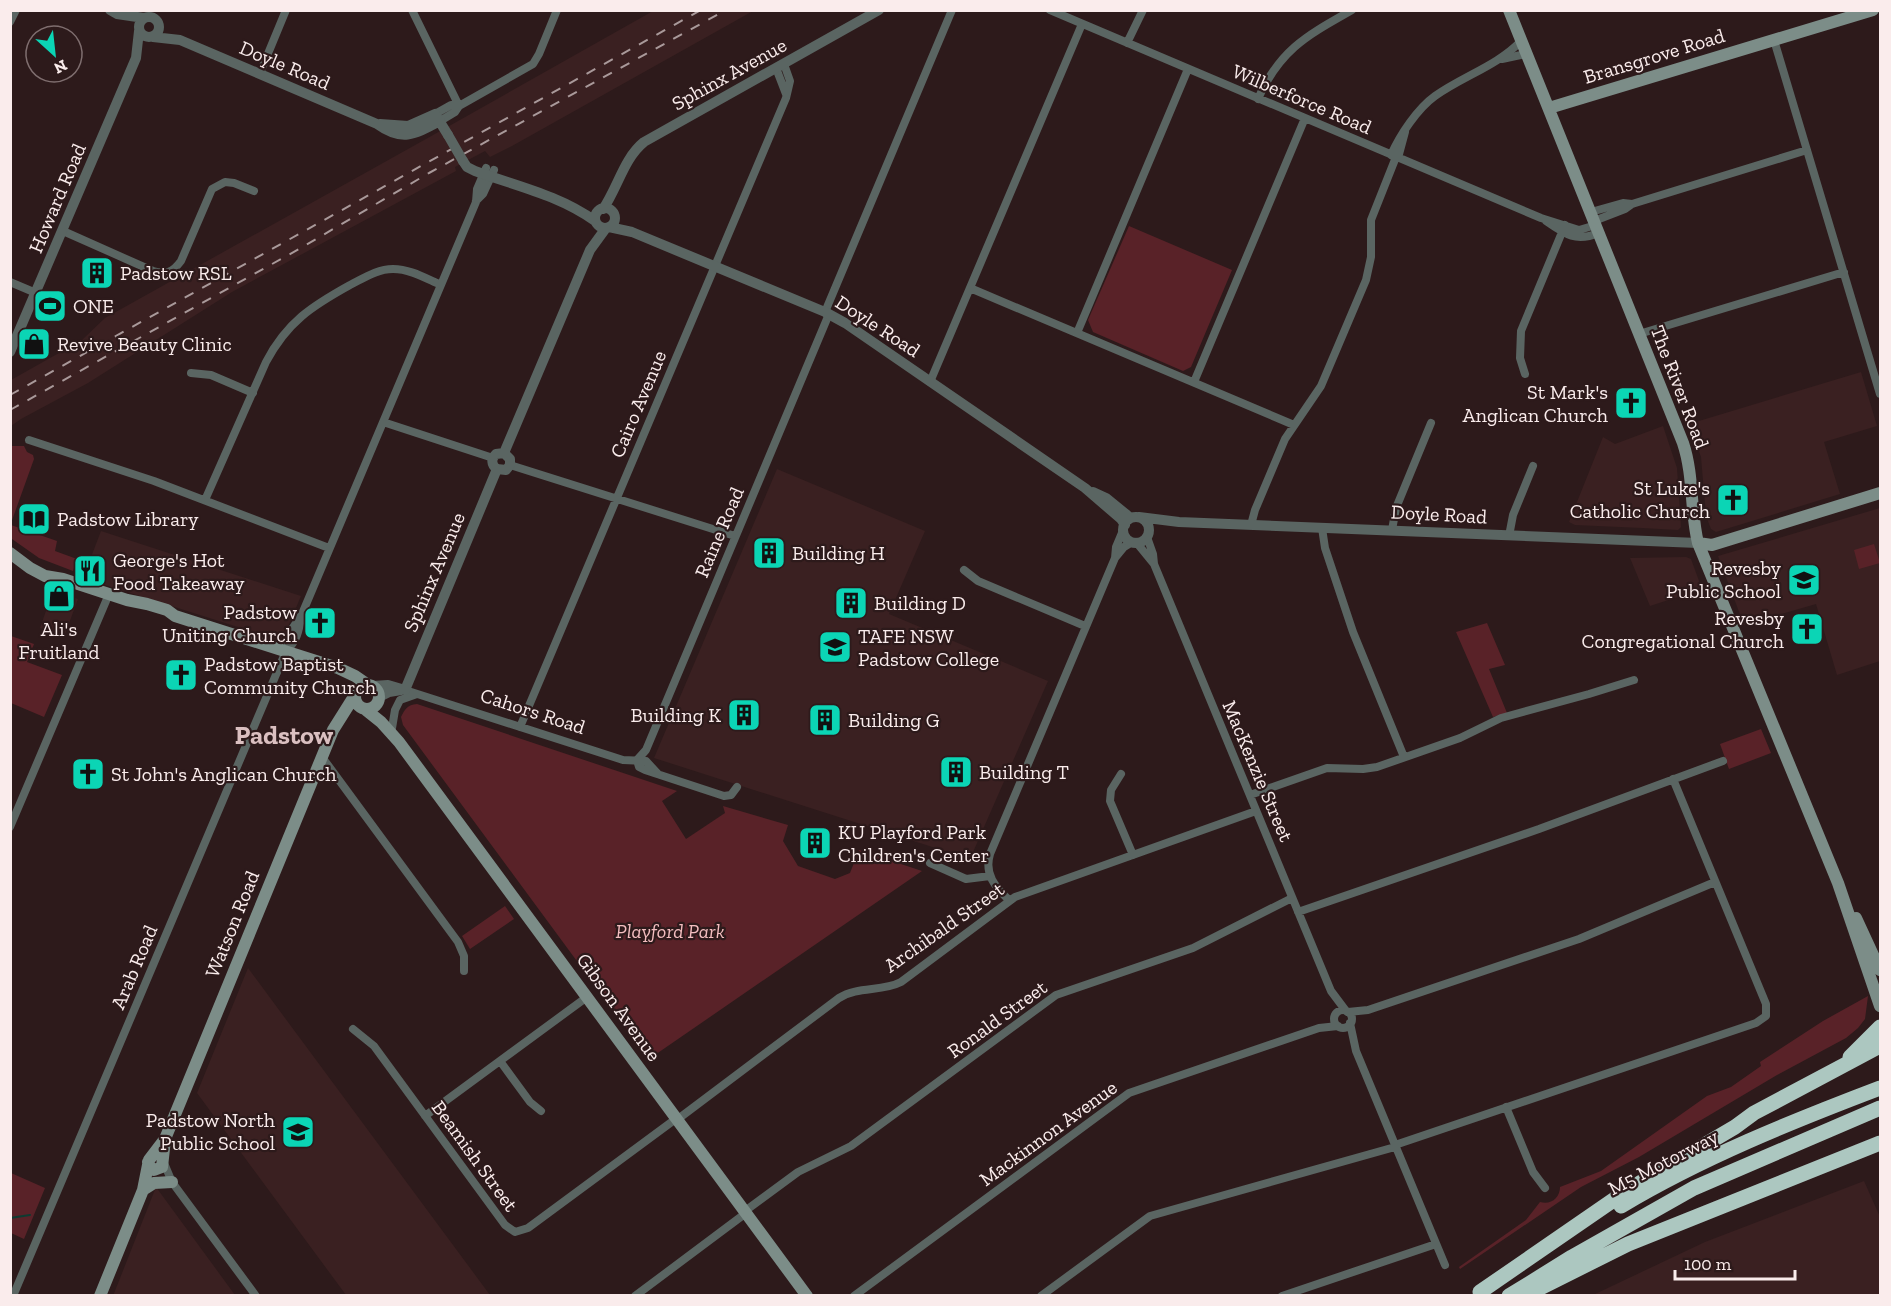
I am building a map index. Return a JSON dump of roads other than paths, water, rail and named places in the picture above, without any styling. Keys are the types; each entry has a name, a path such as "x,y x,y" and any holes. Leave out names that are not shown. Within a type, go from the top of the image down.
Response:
{"highway":[{"path":"1838,1070 1881,1027"},
{"path":"1478,1294 1628,1190 1735,1127 1754,1113 1881,1046"},
{"name":"M5 Motorway","path":"1478,1294 1637,1197 1689,1170 1803,1119 1881,1088"},
{"name":"M5 Motorway","path":"1509,1296 1572,1257 1694,1188 1768,1154 1881,1108"},
{"path":"1525,1296 1628,1244 1881,1143"}],"main road":[{"name":"The River Road","path":"1509,10 1688,459 1698,543 1838,882 1881,1006"},
{"name":"Bransgrove Road","path":"1549,108 1774,40 1836,16 1874,10"},
{"path":"1698,543 1712,544 1878,495"},
{"name":"Cahors Road","path":"15,556 45,576 63,579 165,615 175,616 338,668 355,676 375,692"},
{"path":"338,668 349,680 355,694 355,701 363,709"},
{"path":"336,724 350,711 375,707 375,692 361,686 355,694"},
{"name":"Gibson Avenue","path":"375,692 399,742"},
{"name":"Watson Road","path":"100,1296 322,757 336,724 355,694"},
{"name":"Gibson Avenue","path":"363,709 381,722 399,742 807,1296"},
{"name":"The River Road","path":"1838,882 1881,970"},
{"path":"143,1190 154,1183 172,1182"}],"street":[{"path":"10,22 16,10"},
{"path":"113,12 144,36 152,37 158,32 160,10"},
{"path":"260,74 286,10"},
{"name":"Doyle Road","path":"158,23 180,40 377,124 388,132 405,135 417,133 437,117 455,112 459,106 532,64 557,10"},
{"name":"Sphinx Avenue","path":"601,209 616,188 631,154 644,142 879,10"},
{"name":"Raine Road","path":"637,760 646,750 952,10"},
{"name":"Wilberforce Road","path":"1050,10 1541,218 1580,238 1595,223 1632,204 1807,150"},
{"path":"1127,43 1143,10"},
{"path":"1261,100 1270,85 1270,77 1284,57 1300,41 1352,10"},
{"path":"113,12 148,15 158,23"},
{"path":"414,12 459,106"},
{"path":"139,30 140,22 148,15"},
{"path":"930,382 1082,24"},
{"name":"Howard Road","path":"136,58 139,30"},
{"name":"Doyle Road","path":"152,37 180,40"},
{"name":"Howard Road","path":"10,352 136,58 152,37"},
{"path":"1251,525 1255,510 1285,440 1321,386 1366,280 1371,257 1371,220 1405,132 1418,112 1431,99 1498,59 1521,40"},
{"path":"1774,40 1881,394"},
{"path":"1498,59 1527,54"},
{"name":"Cairo Avenue","path":"520,727 786,94 780,66"},
{"path":"1077,333 1188,69"},
{"name":"Doyle Road","path":"437,117 470,169 515,178 532,189 576,208 601,225 632,232 827,313 845,323 1084,488 1118,516 1130,522 1159,518 1179,522 1698,543"},
{"path":"1194,382 1305,118"},
{"name":"Arab Road","path":"13,1296 286,651 292,628 302,614 476,202 477,189 488,172"},
{"path":"63,231 153,271 168,273 181,261 212,189 225,182 254,191"},
{"name":"Sphinx Avenue","path":"614,216 616,188"},
{"name":"Doyle Road","path":"576,208 601,209"},
{"path":"504,453 601,225 596,214 601,209 608,209 614,216 614,222 601,225"},
{"name":"Doyle Road","path":"614,216 632,232"},
{"path":"1526,374 1520,358 1521,331 1564,228"},
{"path":"205,500 266,362 281,336 302,314 374,272 391,269 410,272 441,285"},
{"path":"1639,334 1844,272"},
{"path":"10,282 36,293"},
{"path":"970,288 1294,425"},
{"path":"191,373 211,375 253,393"},
{"path":"383,422 493,458"},
{"path":"1392,530 1396,508 1431,423"},
{"path":"29,440 154,481 329,548"},
{"path":"493,458 499,453 504,453"},
{"path":"493,458 496,470 506,470 510,465 510,459 504,453"},
{"path":"510,465 735,536"},
{"path":"1509,536 1513,515 1533,466"},
{"name":"Sphinx Avenue","path":"405,690 496,470"},
{"path":"1114,558 1124,547 1143,541 1148,535 1147,523 1130,522"},
{"path":"1130,522 1126,537 1134,542"},
{"path":"1010,900 998,889 990,876 988,863 992,849 1114,558 1116,547 1130,522"},
{"name":"Doyle Road","path":"1148,535 1155,528 1179,522"},
{"path":"1322,528 1325,548 1353,632 1404,757"},
{"name":"MacKenzie Street","path":"1148,535 1154,554 1154,564"},
{"name":"MacKenzie Street","path":"1134,542 1143,549 1154,564 1331,991 1337,1021 1356,1051 1445,1265"},
{"path":"964,570 978,581 1085,626"},
{"path":"10,827 109,594"},
{"path":"1250,795 1327,768 1370,769 1466,736 1495,720 1634,680"},
{"name":"Cahors Road","path":"375,692 388,684 623,760 637,760 639,767 724,796 731,795 737,787"},
{"path":"392,728 395,710 400,700 418,694"},
{"path":"322,757 458,942 464,956 464,971"},
{"path":"1298,912 1520,836 1723,761"},
{"path":"1121,774 1111,790 1110,801 1133,855"},
{"path":"1041,1296 1150,1216 1395,1146 1756,1023 1766,1016 1766,1004 1673,779"},
{"name":"Archibald Street","path":"677,1119 839,998 851,992 901,982 1010,900 1256,811"},
{"path":"930,863 966,879 990,876"},
{"path":"1368,1010 1344,1027 1337,1021 1341,1011 1368,1010 1579,939 1715,882"},
{"name":"Ronald Street","path":"635,1296 798,1172 851,1146 1056,995 1198,946 1292,898"},
{"name":"MacKenzie Street","path":"1331,991 1347,1012"},
{"path":"425,1116 587,997"},
{"path":"1347,1012 1351,1016 1350,1022"},
{"name":"Mackinnon Avenue","path":"854,1296 1129,1093 1337,1021"},
{"name":"MacKenzie Street","path":"1350,1022 1356,1051"},
{"name":"Beamish Street","path":"353,1029 374,1046 505,1225 515,1232 528,1228 677,1119"},
{"path":"500,1061 530,1102 541,1111"},
{"path":"1506,1107 1533,1172 1545,1188"},
{"path":"156,1164 172,1182 256,1296"},
{"path":"1282,1296 1436,1244"}],"waterway":[{"path":"10,1218 30,1215"}],"railway":[{"path":"10,395 701,10"},
{"path":"10,410 299,249 429,173 726,10"}],"place":[{"name":"Padstow RSL","path":"97,273"},
{"name":"ONE","path":"50,306"},
{"name":"Revive Beauty Clinic","path":"34,344"},
{"name":"St Mark's Anglican Church","path":"1631,403"},
{"name":"St Luke's Catholic Church","path":"1733,500"},
{"name":"Padstow Library","path":"34,519"},
{"name":"Building H","path":"769,553"},
{"name":"George's Hot Food Takeaway","path":"90,571"},
{"name":"Revesby Public School","path":"1804,580"},
{"name":"Ali's Fruitland","path":"59,596"},
{"name":"Building D","path":"851,603"},
{"name":"Padstow Uniting Church","path":"320,623"},
{"name":"Revesby Congregational Church","path":"1807,629"},
{"name":"TAFE NSW Padstow College","path":"835,647"},
{"name":"Padstow Baptist Community Church","path":"181,675"},
{"name":"Building K","path":"744,715"},
{"name":"Building G","path":"825,720"},
{"name":"Building T","path":"956,772"},
{"name":"St John's Anglican Church","path":"88,774"},
{"name":"KU Playford Park Children's Center","path":"815,843"},
{"name":"Padstow North Public School","path":"298,1132"}],"district":[{"name":"Padstow","path":"284,735"}],"park label":[{"name":"Playford Park","path":"670,931"}]}
